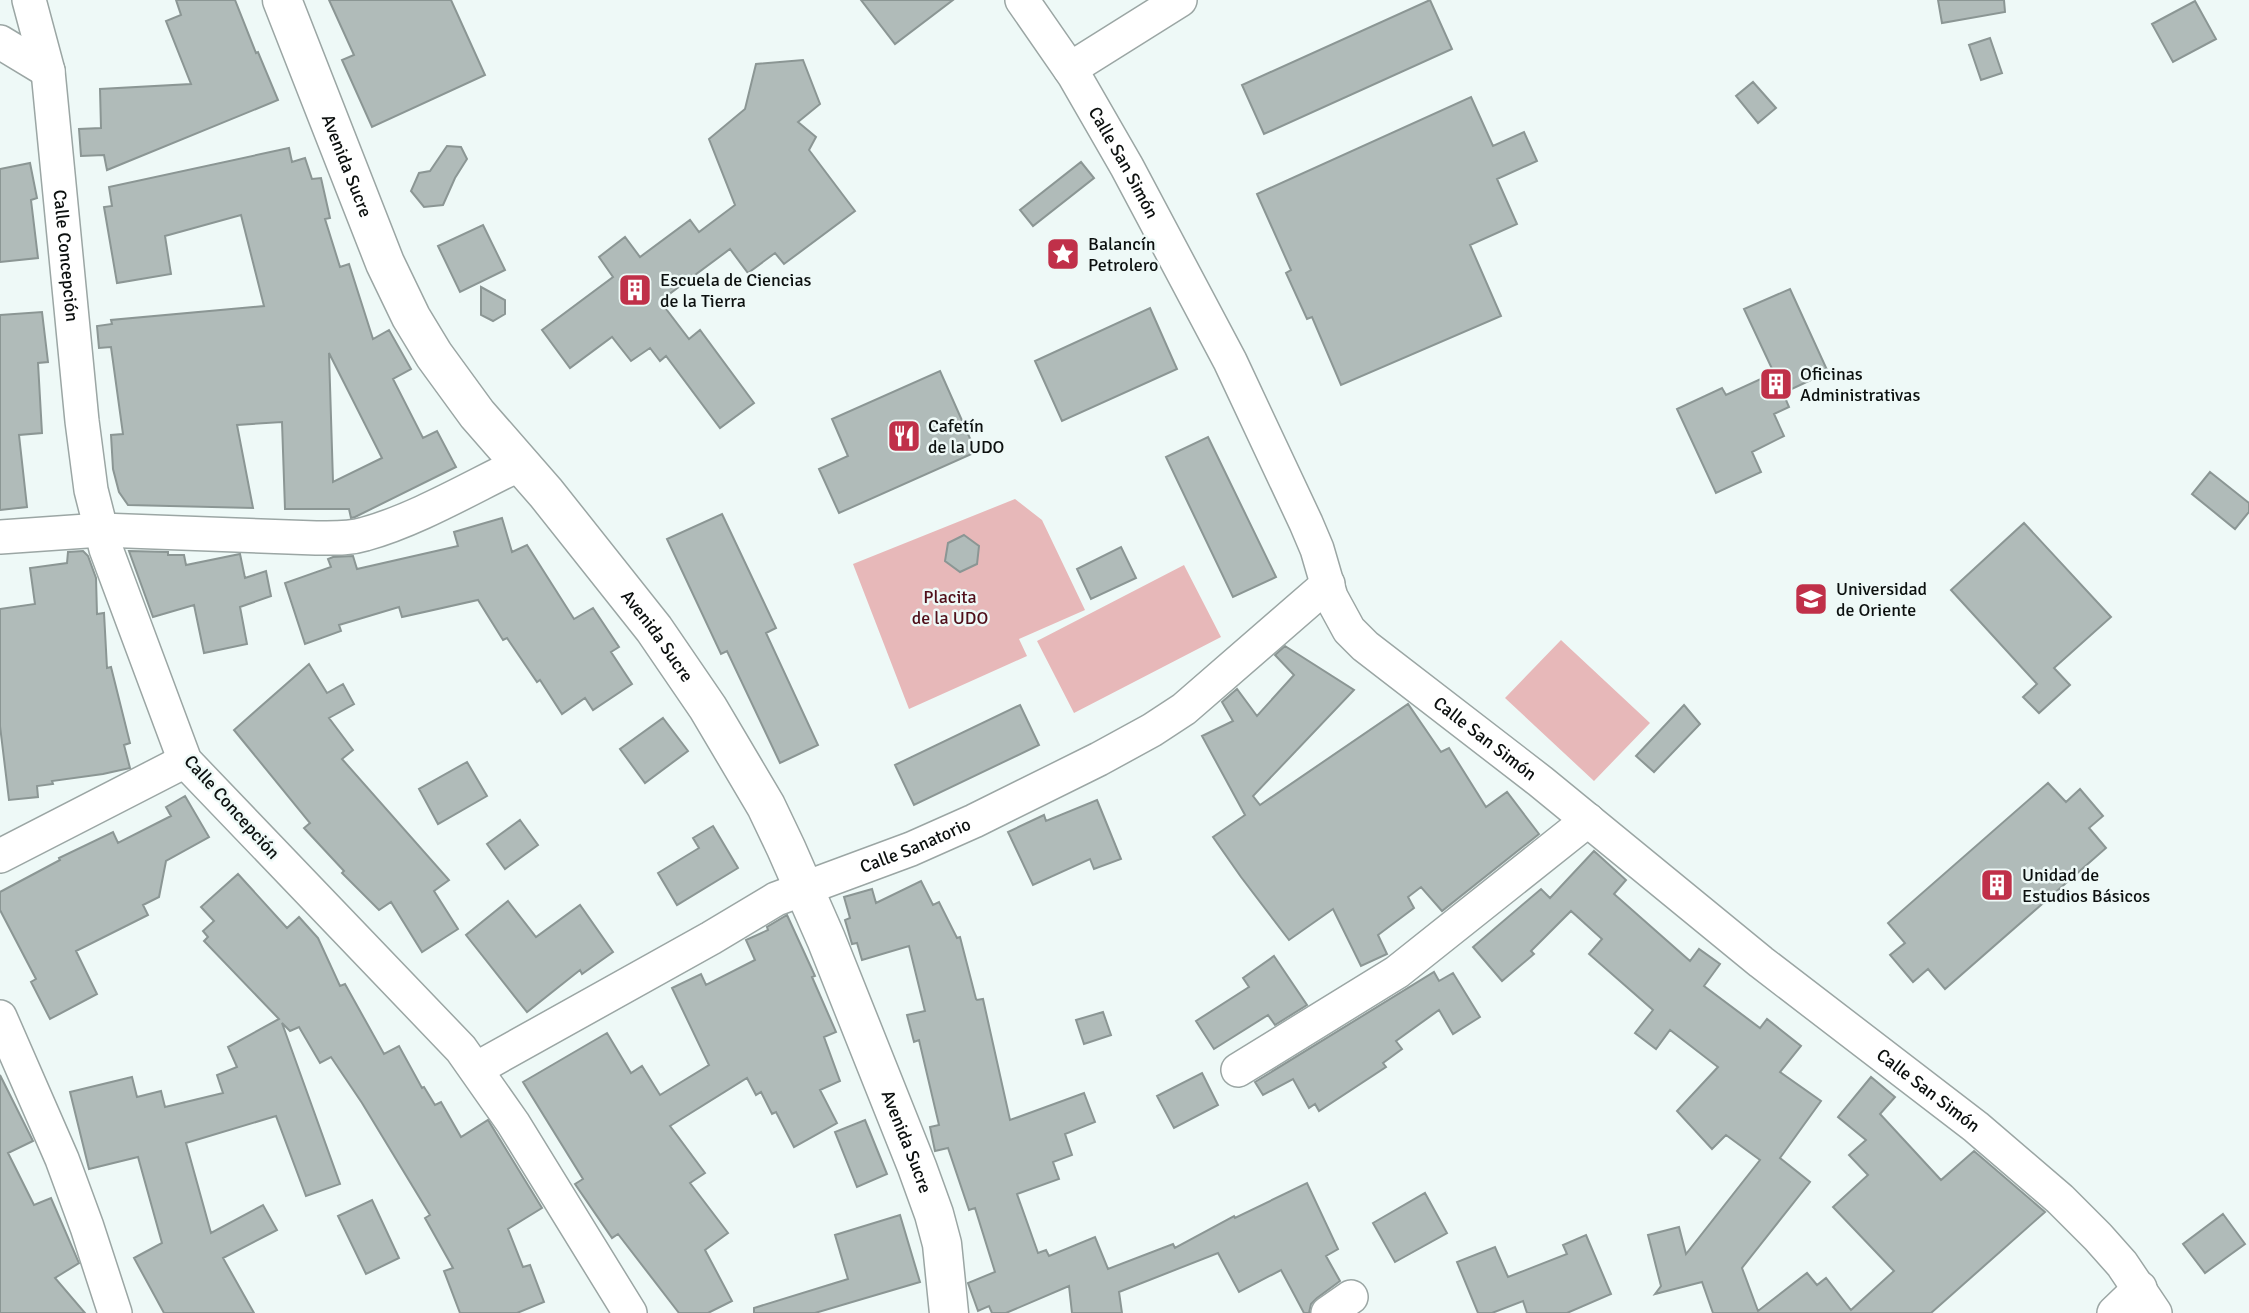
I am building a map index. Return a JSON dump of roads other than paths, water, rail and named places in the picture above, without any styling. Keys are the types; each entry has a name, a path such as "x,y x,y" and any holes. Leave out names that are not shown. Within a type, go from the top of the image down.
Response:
{"street":[{"name":"Calle Concepción","path":"29,0 48,71 91,490 106,549 186,761 439,1025 476,1069 513,1123 630,1313"},
{"name":"Avenida Sucre","path":"282,0 385,263 411,317 454,384 641,611 700,696 765,806 805,889 934,1214 942,1244 945,1311"},
{"name":"Calle San Simón","path":"1022,0 1070,69 1110,137 1230,361 1306,523 1331,597 1349,630 1365,646 1540,781 1761,962 1976,1128 2039,1181 2098,1237 2122,1264 2148,1301"},
{"path":"1070,69 1180,0"},
{"path":"0,41 48,71"},
{"path":"0,537 101,530 349,537 366,534 406,519 520,464"},
{"name":"Calle Sanatorio","path":"476,1069 677,958 769,903 911,849 974,821 1152,730 1184,709 1328,584"},
{"path":"0,856 186,761"},
{"path":"1238,1070 1397,972 1588,820"},
{"path":"0,1017 62,1159 88,1227 115,1313"},
{"path":"2114,1313 2148,1301"}],"place":[{"name":"Balancín Petrolero","path":"1063,254"},
{"name":"Escuela de Ciencias de la Tierra","path":"635,290"},
{"name":"Oficinas Administrativas","path":"1776,384"},
{"name":"Cafetín de la UDO","path":"904,436"},
{"name":"Universidad de Oriente","path":"1811,599"},
{"name":"Unidad de Estudios Básicos","path":"1997,885"}],"park label":[{"name":"Placita de la UDO","path":"950,607"}]}
